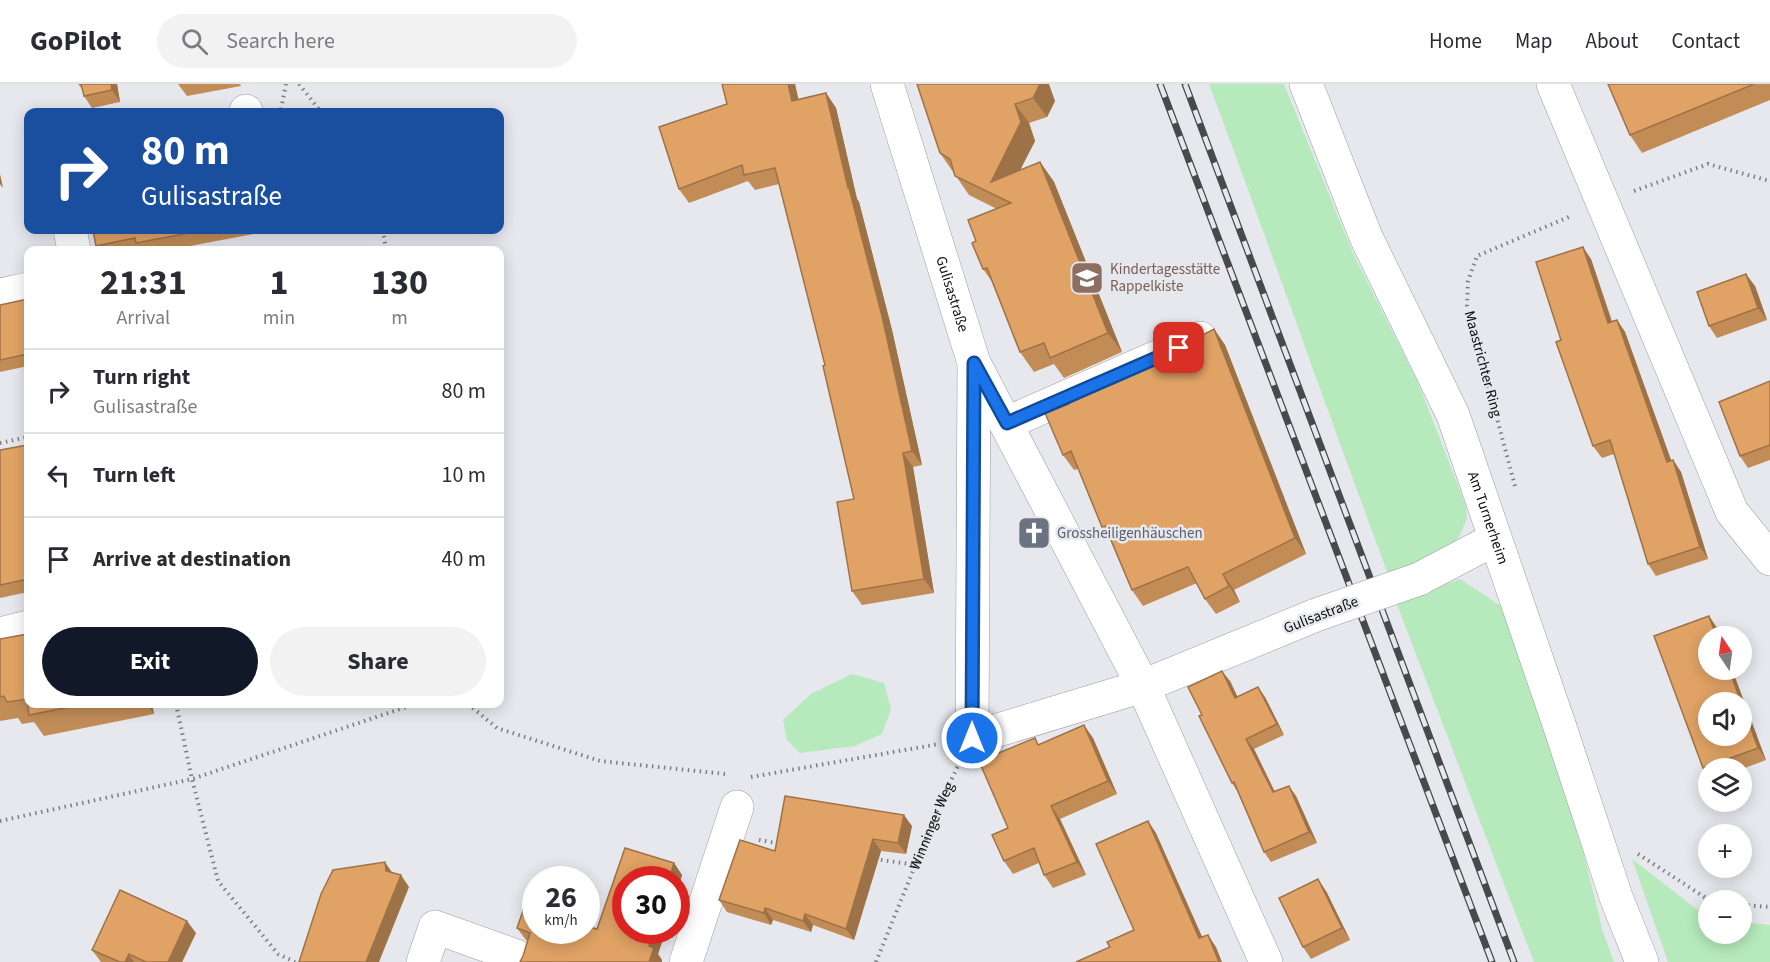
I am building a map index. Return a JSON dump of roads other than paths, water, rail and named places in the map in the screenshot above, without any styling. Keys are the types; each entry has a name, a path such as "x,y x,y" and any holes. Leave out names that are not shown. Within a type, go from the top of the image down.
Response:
{"street":[{"name":"Gulisastraße","path":"887,84 974,363 1143,686 1266,962"},
{"name":"Am Turnerheim","path":"1306,84 1366,237 1453,415 1616,897 1641,962"},
{"path":"1553,84 1732,512 1770,560"},
{"path":"1007,423 1200,338"},
{"name":"Gulisastraße","path":"974,363 972,738 1143,686 1316,615 1419,579 1495,539"},
{"path":"0,634 24,628"},
{"path":"686,962 735,806"},
{"path":"423,962 435,927 516,956 514,962"}],"railway":[{"path":"1160,84 1492,962"},
{"path":"1185,84 1514,962"}],"place":[{"name":"Kindertagesstätte Rappelkiste","path":"1087,278"},
{"name":"Grossheiligenhäuschen","path":"1034,533"}]}
